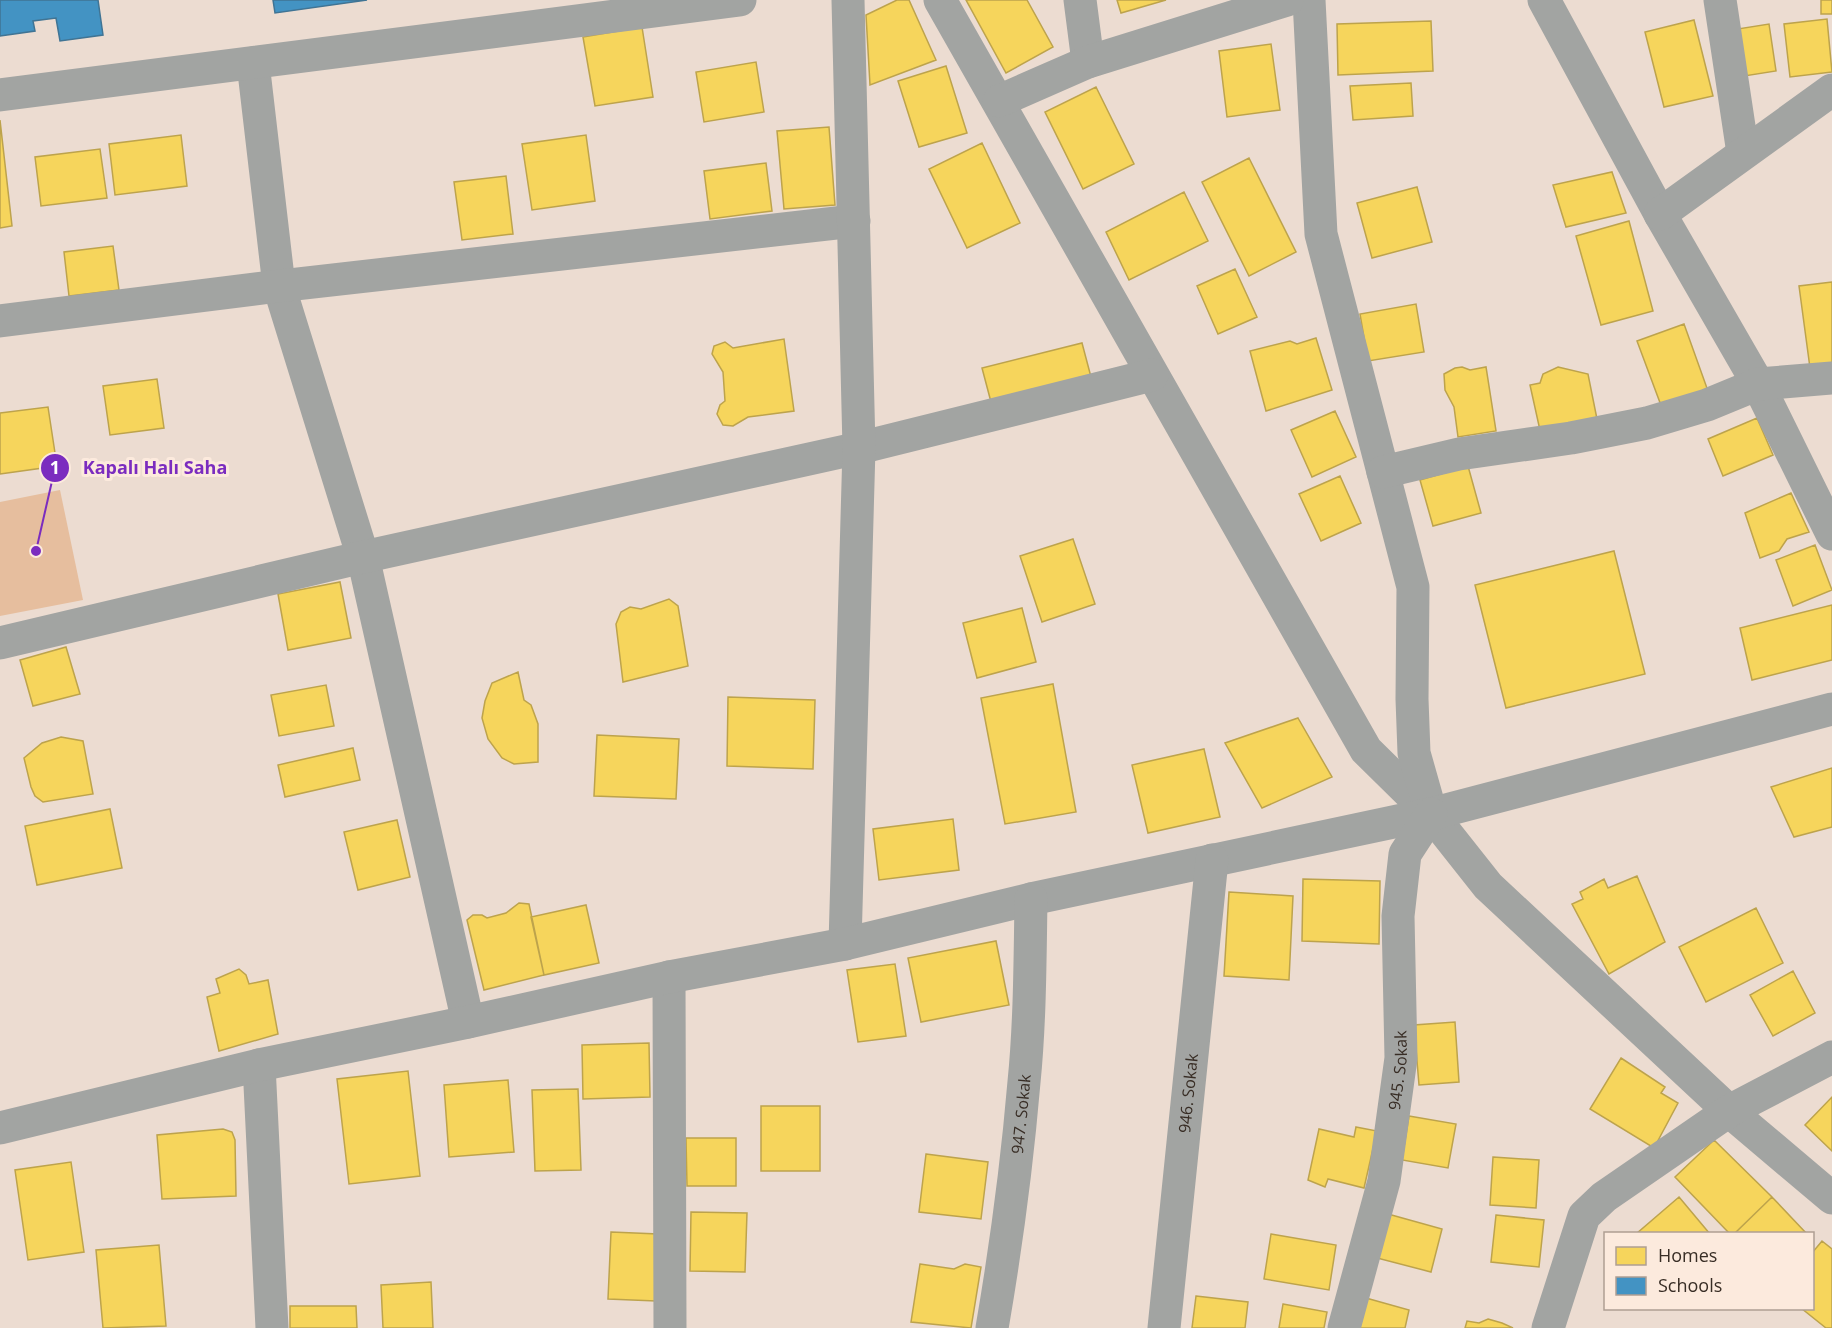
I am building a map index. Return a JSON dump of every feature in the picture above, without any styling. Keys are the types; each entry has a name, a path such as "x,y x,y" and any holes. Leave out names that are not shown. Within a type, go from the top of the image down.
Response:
{"street":[{"path":"0,95 740,0"},
{"path":"845,944 859,448 848,0"},
{"path":"940,0 1366,750 1431,814 1488,886 1729,1111 1832,1197"},
{"path":"1080,0 1088,62"},
{"path":"999,101 1088,62 1287,0"},
{"path":"1309,0 1321,234 1413,587 1414,753 1431,814"},
{"path":"1544,0 1660,214 1758,384 1832,534"},
{"path":"1720,0 1743,153"},
{"path":"253,63 279,286 363,557 468,1022"},
{"path":"1660,214 1832,90"},
{"path":"0,321 279,286 854,221"},
{"path":"0,643 363,557 859,448 1152,375"},
{"path":"1383,472 1458,454 1571,438 1647,423 1707,405 1758,384 1832,378"},
{"path":"0,1128 260,1065 669,977 845,944 1031,899 1431,814 1832,710"},
{"name":"945. Sokak","path":"1344,1328 1384,1181 1401,1058 1398,916 1406,854 1431,814"},
{"name":"946. Sokak","path":"1164,1328 1212,860"},
{"name":"947. Sokak","path":"992,1328 1002,1270 1024,1082 1031,899"},
{"path":"669,977 670,1328"},
{"path":"1548,1328 1584,1216 1604,1197 1655,1160 1729,1111 1832,1057"},
{"path":"260,1065 272,1328"}],"shaded area":[{"path":"60,490 83,600 0,616 0,502"}],"building: Homes":[{"path":"897,0 909,0 936,60 870,85 866,15"},
{"path":"966,0 1027,0 1053,47 1006,73"},
{"path":"1117,0 1166,0 1121,13"},
{"path":"1821,0 1832,0 1832,14 1821,14"},
{"path":"1827,19 1832,72 1790,77 1784,24"},
{"path":"1694,20 1713,96 1664,107 1645,32"},
{"path":"1431,21 1433,71 1338,75 1337,24"},
{"path":"1769,24 1776,71 1738,77 1731,30"},
{"path":"642,27 653,97 595,106 583,37"},
{"path":"1271,44 1280,110 1227,117 1219,51"},
{"path":"756,62 764,112 704,122 696,72"},
{"path":"946,66 967,133 919,147 898,81"},
{"path":"1411,83 1413,116 1353,120 1350,86"},
{"path":"1096,87 1134,164 1083,189 1045,112"},
{"path":"0,120 12,226 0,228"},
{"path":"829,127 835,205 784,209 777,131"},
{"path":"181,135 187,186 115,195 109,144"},
{"path":"586,135 595,201 532,210 522,144"},
{"path":"982,143 1020,223 967,248 929,169"},
{"path":"100,149 107,198 41,206 35,157"},
{"path":"1249,158 1296,252 1249,276 1202,182"},
{"path":"766,163 772,211 710,219 704,171"},
{"path":"1612,172 1626,213 1566,227 1553,185"},
{"path":"506,176 513,234 462,240 454,182"},
{"path":"1417,187 1432,242 1372,258 1357,203"},
{"path":"1184,192 1208,241 1129,280 1106,232"},
{"path":"1629,221 1653,311 1601,325 1576,236"},
{"path":"113,246 119,290 69,296 64,252"},
{"path":"1235,269 1257,317 1218,334 1197,286"},
{"path":"1832,282 1832,365 1810,368 1799,286"},
{"path":"1416,304 1424,352 1368,361 1360,314"},
{"path":"1684,324 1708,391 1662,408 1637,341"},
{"path":"1316,338 1332,390 1266,411 1250,351 1290,341 1297,344"},
{"path":"784,339 794,411 748,417 733,426 723,425 717,414 720,405 725,401 723,372 712,354 714,346 725,342 733,348"},
{"path":"1082,343 1091,377 991,402 982,368"},
{"path":"1462,367 1470,370 1486,367 1496,431 1458,437 1454,407 1445,390 1444,374"},
{"path":"1558,367 1588,374 1598,424 1541,435 1530,385 1540,383 1543,374"},
{"path":"157,379 164,428 110,435 103,386"},
{"path":"48,407 57,466 0,474 0,413"},
{"path":"1335,411 1356,457 1312,477 1291,430"},
{"path":"1757,418 1773,455 1723,476 1708,439"},
{"path":"1468,466 1481,513 1433,526 1420,480"},
{"path":"1340,476 1361,523 1321,541 1299,494"},
{"path":"1791,493 1809,532 1787,539 1779,551 1760,558 1745,513"},
{"path":"1073,539 1095,604 1042,622 1020,556"},
{"path":"1815,545 1832,590 1793,606 1776,560"},
{"path":"1614,551 1645,674 1506,708 1475,585"},
{"path":"340,582 351,638 288,650 278,594"},
{"path":"669,599 678,606 688,666 623,682 616,624 621,612 630,607 641,609"},
{"path":"1832,605 1832,660 1752,680 1740,628"},
{"path":"1022,608 1036,662 977,678 963,623"},
{"path":"66,647 80,694 33,706 20,660"},
{"path":"518,672 524,700 531,705 538,724 538,762 514,764 502,758 488,739 482,718 492,683"},
{"path":"1053,684 1076,812 1005,824 981,698"},
{"path":"326,685 334,726 279,736 271,695"},
{"path":"728,697 815,700 813,769 727,766"},
{"path":"1298,718 1332,777 1262,808 1225,743"},
{"path":"597,735 679,739 676,799 594,796"},
{"path":"61,737 83,741 93,794 43,802 35,796 31,787 24,758 42,743"},
{"path":"353,748 360,780 285,797 278,765"},
{"path":"1204,749 1220,817 1148,833 1132,765"},
{"path":"1832,768 1832,827 1794,837 1771,787"},
{"path":"110,809 122,868 37,885 25,826"},
{"path":"953,819 959,870 879,880 873,829"},
{"path":"397,820 410,877 358,890 344,832"},
{"path":"1637,876 1665,942 1609,974 1572,904 1583,899 1580,892 1604,879 1608,888"},
{"path":"1303,879 1380,881 1379,944 1302,941"},
{"path":"1229,892 1293,896 1289,980 1224,976"},
{"path":"519,903 529,904 544,975 484,990 467,920 473,915 482,915 487,918 506,913"},
{"path":"586,905 599,963 544,975 531,917"},
{"path":"1756,908 1783,963 1706,1002 1679,947"},
{"path":"996,941 1009,1005 921,1022 908,958"},
{"path":"895,964 906,1036 858,1042 847,970"},
{"path":"239,969 246,975 249,984 268,980 278,1034 219,1051 207,997 220,993 216,979"},
{"path":"1793,971 1815,1013 1773,1036 1750,995"},
{"path":"1455,1022 1459,1082 1419,1085 1414,1025"},
{"path":"649,1043 650,1097 583,1099 582,1045"},
{"path":"1621,1058 1665,1087 1661,1093 1678,1103 1654,1148 1590,1109"},
{"path":"408,1071 420,1176 349,1184 337,1079"},
{"path":"508,1080 514,1152 449,1157 444,1085"},
{"path":"578,1089 581,1170 535,1171 532,1090"},
{"path":"1832,1097 1832,1151 1805,1125"},
{"path":"761,1106 820,1106 820,1171 761,1171"},
{"path":"1409,1116 1456,1124 1448,1168 1402,1160"},
{"path":"1356,1127 1377,1131 1364,1188 1328,1179 1325,1187 1308,1180 1319,1129 1354,1137"},
{"path":"223,1129 232,1132 235,1140 236,1196 162,1199 157,1135"},
{"path":"686,1138 736,1138 736,1186 687,1186"},
{"path":"1714,1140 1772,1197 1736,1232 1728,1232 1675,1177"},
{"path":"926,1154 988,1162 981,1219 919,1212"},
{"path":"1493,1157 1539,1160 1536,1208 1490,1205"},
{"path":"71,1162 84,1252 28,1260 15,1170"},
{"path":"1679,1197 1708,1232 1638,1232"},
{"path":"1772,1197 1805,1232 1736,1232"},
{"path":"691,1212 747,1213 745,1272 690,1271"},
{"path":"1388,1214 1442,1229 1431,1272 1377,1258"},
{"path":"1496,1215 1544,1220 1539,1267 1491,1262"},
{"path":"611,1232 658,1234 656,1301 608,1299"},
{"path":"1271,1234 1336,1245 1329,1290 1264,1279"},
{"path":"1822,1241 1832,1249 1832,1328 1826,1328 1804,1310 1814,1310 1814,1251"},
{"path":"159,1245 166,1326 103,1328 96,1250"},
{"path":"920,1264 954,1269 965,1264 981,1267 971,1328 911,1322"},
{"path":"431,1282 433,1328 383,1328 381,1285"},
{"path":"1196,1296 1248,1302 1245,1328 1192,1328"},
{"path":"1366,1298 1409,1310 1405,1328 1358,1328"},
{"path":"1283,1304 1327,1312 1324,1328 1279,1328"},
{"path":"290,1306 356,1306 357,1328 290,1328"},
{"path":"1488,1319 1513,1328 1465,1328 1467,1321 1479,1323"}],"building: Schools":[{"path":"0,0 98,0 103,35 60,41 56,18 33,21 35,31 0,36"},
{"path":"273,0 367,0 275,13"}],"place":[{"name":"Kapalı Halı Saha","path":"36,551"}]}
